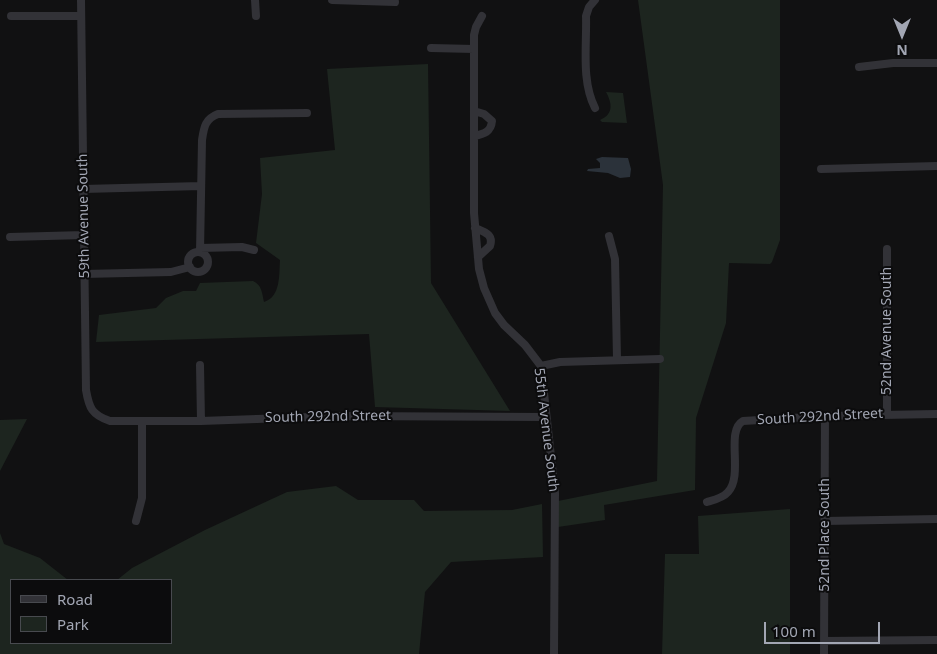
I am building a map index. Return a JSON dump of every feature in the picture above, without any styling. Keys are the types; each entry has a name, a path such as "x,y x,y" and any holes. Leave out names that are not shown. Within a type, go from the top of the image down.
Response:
{"street":[{"name":"59th Avenue South","path":"81,0 86,390 88,403 92,411 101,418 110,421"},
{"path":"255,0 256,16"},
{"path":"332,0 394,2"},
{"path":"595,0 589,7 586,16 587,80 590,98 596,108"},
{"path":"11,16 81,16"},
{"name":"55th Avenue South","path":"482,16 476,27 474,49 475,228 478,257 484,288 495,313 525,345 541,366 545,416 555,493 554,654"},
{"path":"431,48 474,49"},
{"path":"858,67 893,63 937,63"},
{"path":"474,111 484,114 492,121 488,131 474,136"},
{"path":"84,274 172,272 190,267 198,272 206,268 207,258 200,250 204,124 208,119 218,114 307,113"},
{"path":"820,169 937,166"},
{"path":"83,189 201,186"},
{"path":"475,228 491,238 490,246 478,257"},
{"path":"10,237 84,235"},
{"path":"608,236 615,259 617,359"},
{"path":"190,267 189,261 191,256 200,250 242,247 254,250"},
{"name":"52nd Avenue South","path":"887,249 887,414"},
{"path":"541,366 560,362 660,359"},
{"path":"200,365 201,421"},
{"name":"South 292nd Street","path":"707,502 724,495 729,491 733,483 736,433 739,423 754,420 825,416 937,414"},
{"name":"South 292nd Street","path":"110,421 201,421 340,416 545,416"},
{"name":"52nd Place South","path":"824,654 825,416"},
{"path":"136,521 142,498 142,421"},
{"path":"825,521 937,519"},
{"path":"824,641 937,640"}],"green space":[{"path":"638,0 780,0 780,240 770,264 729,263 726,323 696,418 695,490 604,505 605,520 558,527 558,501 657,481 663,185"},
{"path":"428,64 431,283 510,411 375,407 369,334 96,342 99,315 156,308 166,298 183,291 196,291 200,283 253,281 260,287 264,302 270,299 274,295 278,284 280,260 256,243 262,194 260,158 335,150 327,69"},
{"path":"606,92 623,93 627,123 602,122 600,120 605,118 610,111 610,100"},
{"path":"27,419 0,471 0,420"},
{"path":"336,486 358,500 414,500 424,511 512,510 542,504 543,557 451,562 425,592 419,654 0,654 0,533 4,544 40,558 67,579 10,579 10,644 172,644 172,579 118,579 132,568 205,530 287,492"},
{"path":"790,509 790,654 662,654 665,554 699,554 698,516"}],"shaded area":[{"path":"602,157 628,158 631,169 630,177 620,178 608,173 587,171 588,169 600,168 600,163 596,159"}]}
